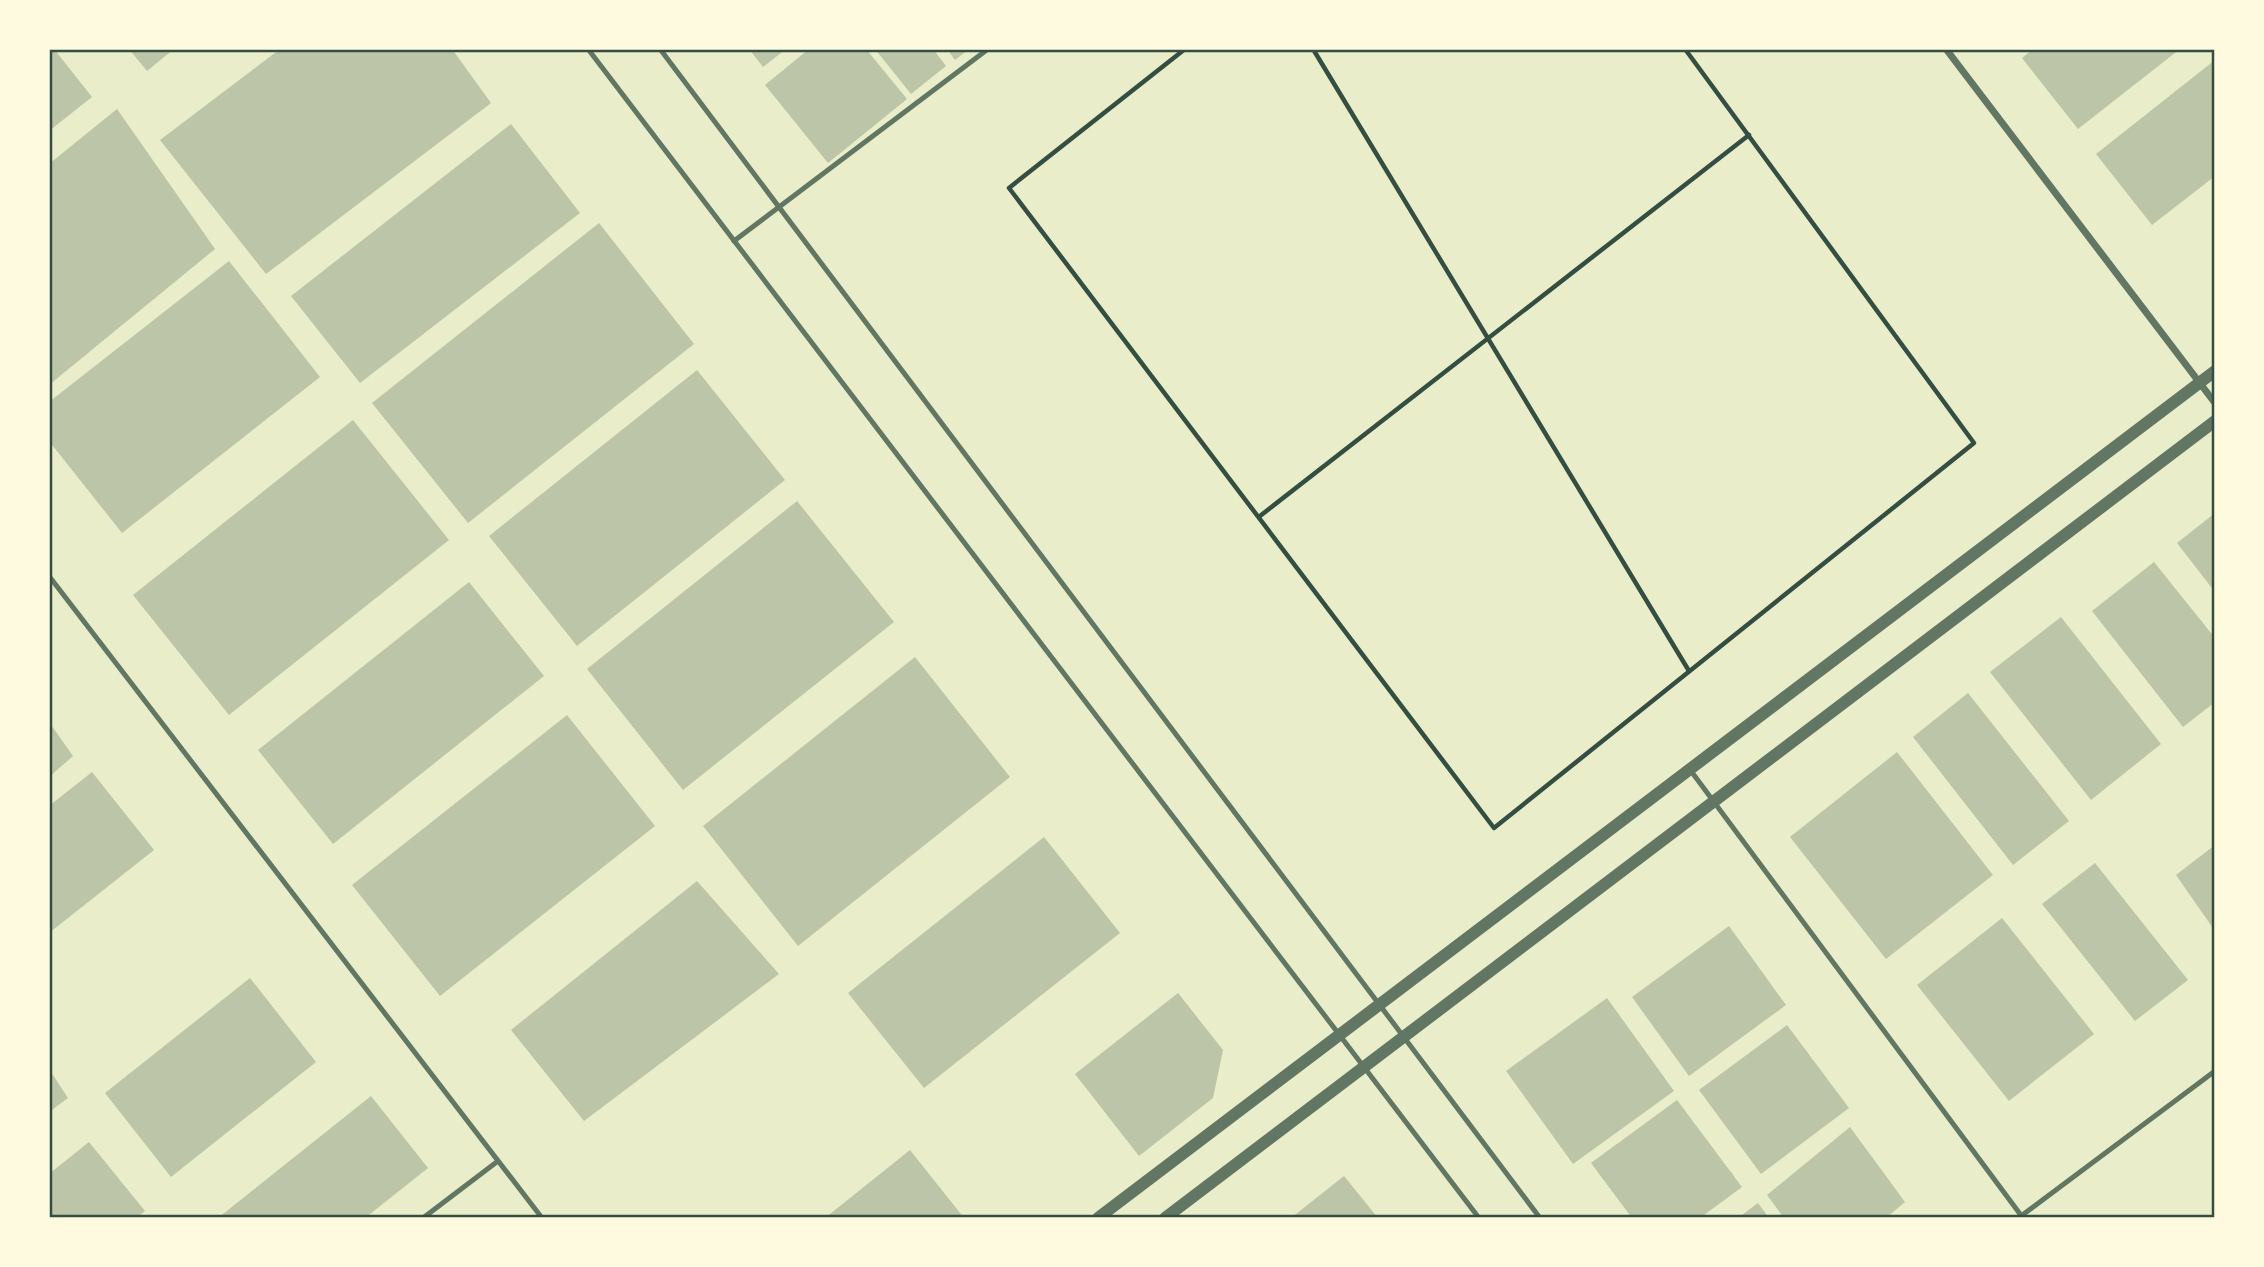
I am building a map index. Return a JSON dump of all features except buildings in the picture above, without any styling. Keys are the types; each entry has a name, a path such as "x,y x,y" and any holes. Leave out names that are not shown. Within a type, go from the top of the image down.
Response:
{"street":[{"path":"1946,49 2215,402"},
{"path":"1098,1218 2215,371"},
{"path":"1165,1218 2215,421"}],"lane":[{"path":"588,49 1479,1218"},
{"path":"660,49 1540,1218"},
{"path":"734,241 988,49"},
{"path":"49,576 542,1218"},
{"path":"1691,770 2022,1217 2215,1071"},
{"path":"423,1218 498,1161"}],"path":[{"path":"1185,49 1009,188 1494,828 1974,443 1685,49"},
{"path":"1313,49 1689,671"},
{"path":"1260,516 1749,135"}]}
